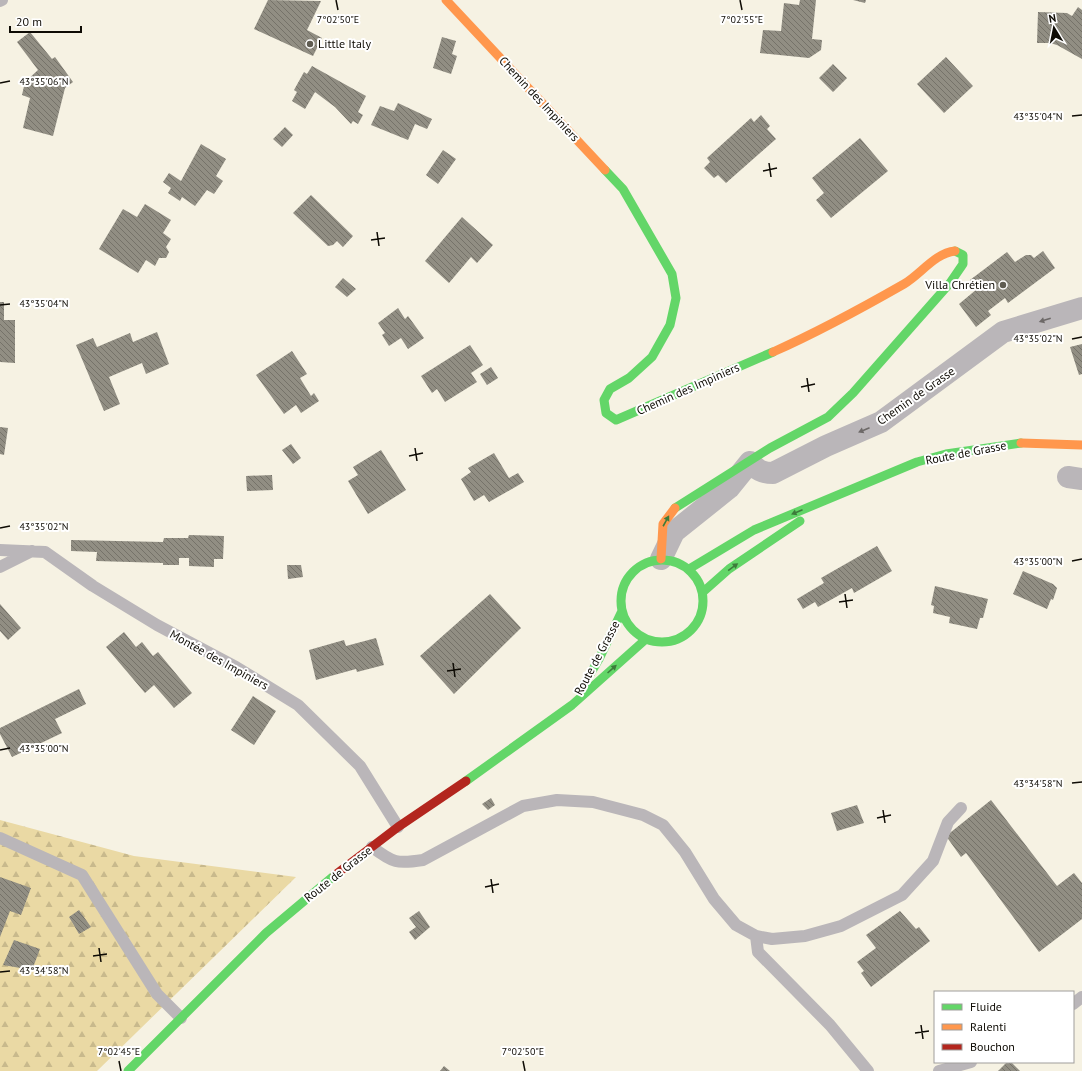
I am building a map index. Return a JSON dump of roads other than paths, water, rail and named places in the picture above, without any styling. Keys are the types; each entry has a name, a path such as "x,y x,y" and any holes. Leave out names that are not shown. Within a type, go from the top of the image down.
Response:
{"main road":[{"name":"Chemin des Impiniers","path":"446,0 623,189 672,274 676,298 670,325 652,357 630,378 610,389 604,400 606,413 616,420 798,341 906,283 946,252 956,251 963,255 963,264 950,283 853,393 828,417 750,462"},
{"name":"Route de Grasse","path":"689,569 754,530 917,462 946,454 1018,443 1082,444"},
{"name":"Route de Grasse","path":"703,592 729,569 792,527 832,497"},
{"path":"661,559 680,563 689,569 698,579 703,592 704,605 700,617 688,632 672,641 658,642 646,639 635,632 627,622 622,611 621,598 623,586 629,576 644,564 661,559"},
{"name":"Route de Grasse","path":"572,705 599,659 622,611"},
{"name":"Route de Grasse","path":"128,1071 266,933 318,889 398,827 493,763 572,705 646,639"}],"street":[{"name":"Chemin de Grasse","path":"750,462 757,470 764,473 773,473 826,446 881,422 1003,332 1082,308"},
{"name":"Chemin des Impiniers","path":"661,559 674,532 729,488 750,462"}],"lane":[{"name":"Montée des Impiniers","path":"0,550 45,552 93,586 150,621 236,666 298,705 360,766 398,827"},
{"path":"0,566 32,551"},
{"path":"372,847 390,860 405,862 424,860 523,806 558,800 593,802 643,815 663,825 685,852 723,909 736,925 756,936 772,939 805,936 841,926 902,895 933,861 948,822 961,808"},
{"path":"0,838 82,875 157,994 181,1018"},
{"path":"756,936 758,952 830,1025 868,1071"},
{"path":"1074,1003 1082,997"},
{"path":"939,1071 967,1063"}],"place":[{"name":"Little Italy","path":"310,44"},
{"name":"Villa Chrétien","path":"1003,285"}]}
